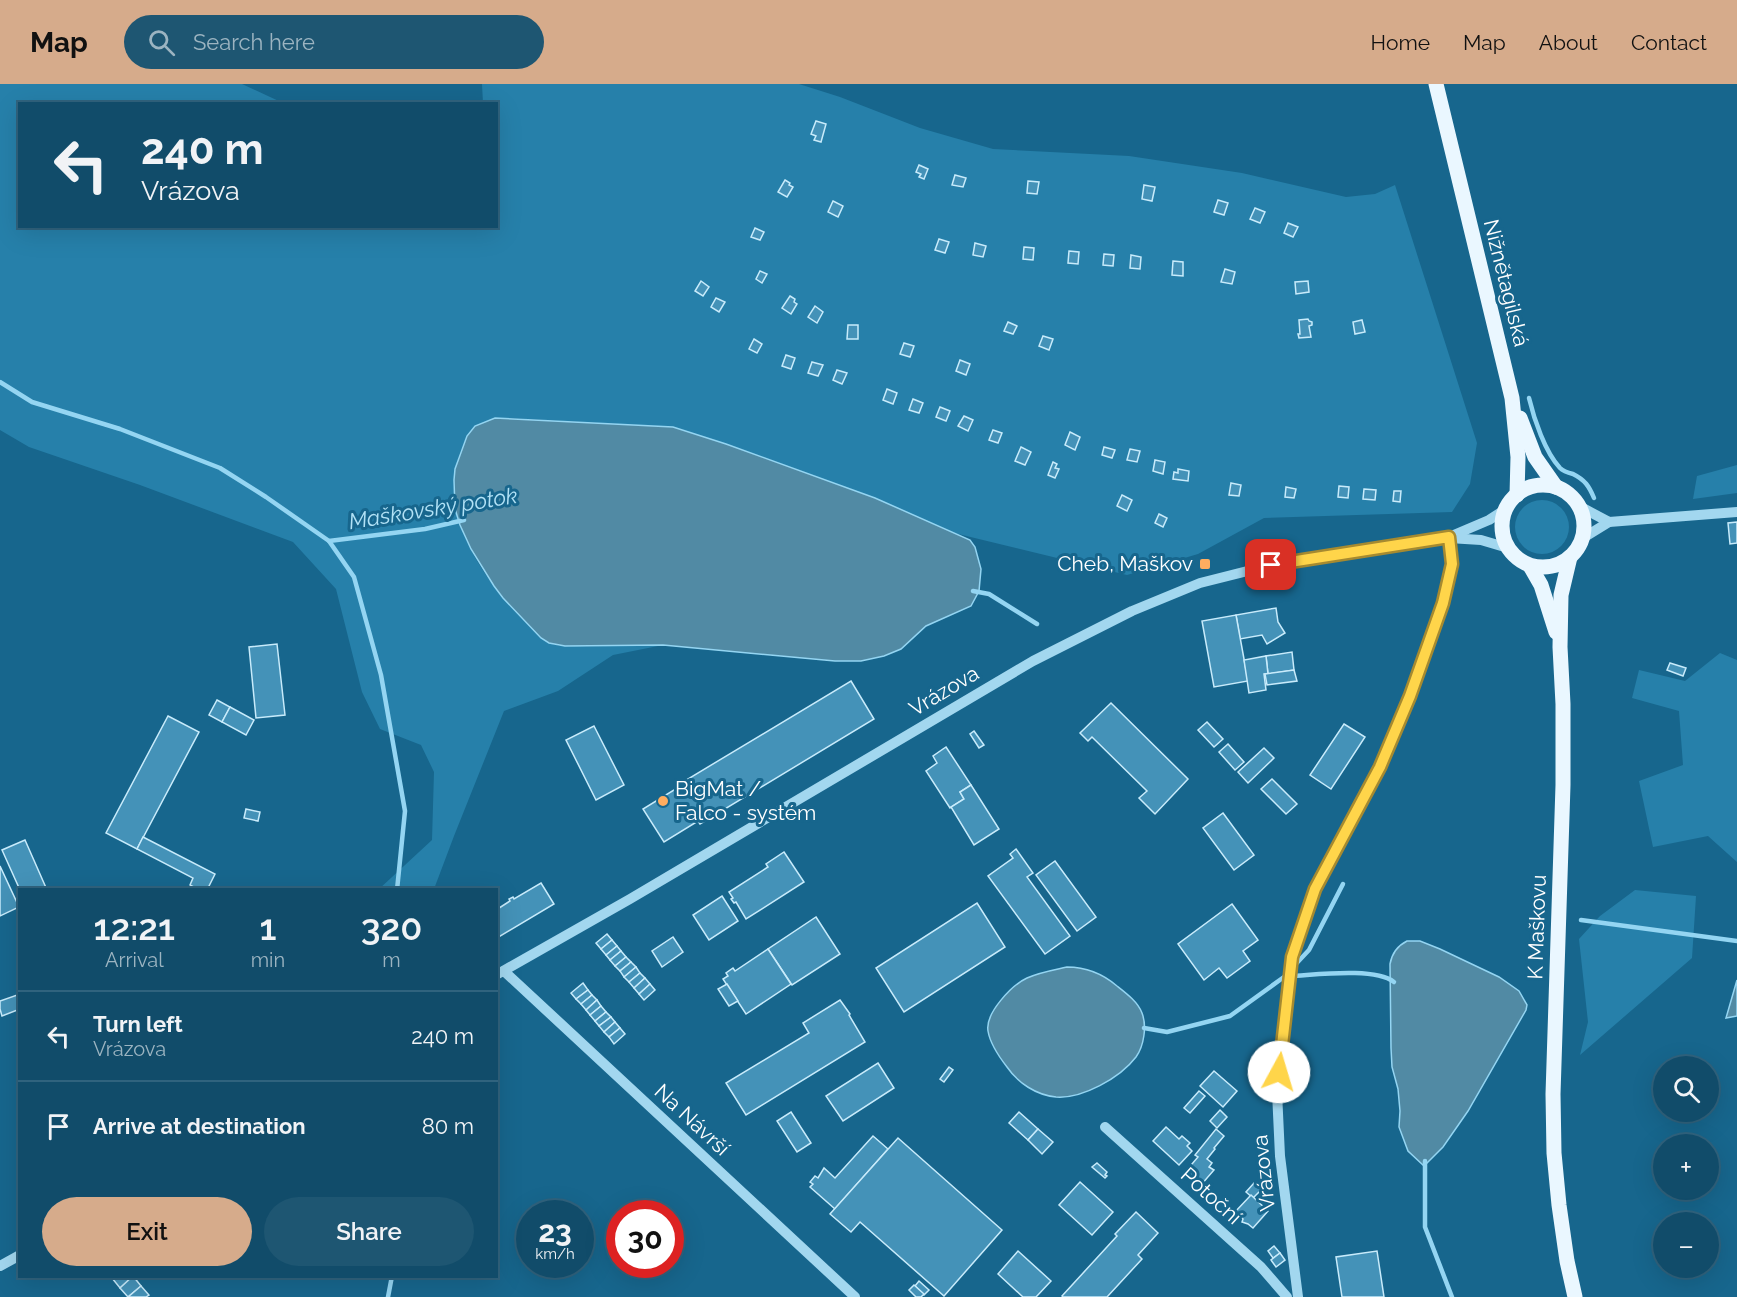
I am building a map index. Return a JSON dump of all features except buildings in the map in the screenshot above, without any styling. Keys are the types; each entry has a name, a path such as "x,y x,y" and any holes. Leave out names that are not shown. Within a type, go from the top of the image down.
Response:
{"main road":[{"name":"Nižnětagilská","path":"1436,84 1512,398 1518,457 1517,495"},
{"path":"1512,398 1535,457 1556,487"},
{"path":"1542,485 1556,487 1565,491 1579,506 1583,516 1583,538 1578,548 1561,564 1540,568 1530,566 1514,556 1508,548 1502,529 1506,509 1517,495 1529,488 1542,485"},
{"name":"K Maškovu","path":"1570,557 1561,594 1563,785 1553,1094 1554,1153 1559,1205 1575,1297"},
{"path":"1530,566 1541,585 1560,647"}],"street":[{"path":"1579,506 1609,522"},
{"path":"1449,537 1490,520 1506,509"},
{"path":"1583,538 1609,522 1737,512"},
{"name":"Vrázova","path":"1298,1297 1280,1156 1277,1092 1292,957 1315,889 1380,767 1410,696 1443,603 1452,564 1449,537"},
{"name":"Vrázova","path":"500,973 630,899 1033,661 1132,611 1200,583 1271,565 1449,537 1481,540 1508,548"},
{"name":"Na Návrší","path":"500,973 855,1297"},
{"name":"Potoční","path":"1105,1127 1261,1267 1287,1297"},
{"path":"0,1266 18,1256"}],"shaded area":[{"path":"0,84 242,84 281,102 18,102 18,228 498,228 498,102 483,102 482,84 799,84 920,128 993,149 1129,156 1242,173 1346,197 1375,194 1395,185 1477,443 1470,484 1452,512 1264,518 1198,554 1127,575 950,532 875,498 673,427 508,418 467,436 454,480 458,518 465,537 484,572 525,621 543,639 552,644 559,646 663,645 613,655 558,691 504,711 434,888 380,888 432,840 434,772 421,745 380,729 362,692 336,589 293,542 140,485 29,447 0,430"},
{"path":"495,418 673,427 726,444 875,498 970,540 975,547 981,569 979,591 971,606 926,626 901,649 884,656 861,661 835,661 663,645 565,646 549,643 541,638 494,586 471,549 455,509 455,469 467,436 475,426"},
{"path":"1737,465 1737,493 1693,499 1697,476"},
{"path":"1537,500 1547,500 1557,504 1565,512 1569,527 1565,542 1557,550 1547,554 1537,554 1527,550 1519,542 1515,532 1515,522 1519,512 1527,504"},
{"path":"1720,653 1737,660 1737,862 1708,836 1653,847 1639,781 1683,765 1679,711 1632,698 1639,670 1685,681"},
{"path":"1635,890 1696,896 1692,958 1580,1055 1588,1022 1579,939 1600,916"},
{"path":"1407,941 1420,941 1499,977 1519,991 1527,1005 1468,1111 1443,1147 1424,1166 1408,1151 1399,1127 1398,1089 1392,1067 1390,964 1396,950"},
{"path":"1067,967 1081,968 1106,978 1135,1001 1144,1018 1143,1042 1136,1057 1129,1065 1100,1086 1077,1095 1056,1097 1035,1091 1011,1073 993,1045 989,1036 988,1024 1001,1000 1021,982 1037,974"},
{"path":"1737,980 1737,1016 1726,1018"}],"waterway":[{"name":"Maškovský potok","path":"0,382 32,402 120,429 220,468 329,541 425,529 464,520"},
{"path":"1529,398 1541,435 1555,461 1561,469 1584,481 1594,498"},
{"path":"329,541 354,577 381,675 405,811 397,888"},
{"name":"Maškovský potok","path":"973,591 989,594 1037,624"},
{"path":"1293,967 1309,950 1343,884"},
{"name":"Maškovský potok","path":"1581,920 1737,941"},
{"path":"1290,976 1359,973 1385,977 1394,982"},
{"path":"1144,1028 1167,1032 1230,1016 1284,977"},
{"path":"1425,1161 1425,1227 1452,1297"},
{"path":"388,1297 392,1278"}],"place":[{"name":"Cheb, Maškov","path":"1205,564"},
{"name":"BigMat / Falco - systém","path":"663,801"}],"route":[{"path":"1271,565 1449,537 1452,564 1443,603 1410,696 1380,767 1315,889 1292,957 1279,1072"}]}
